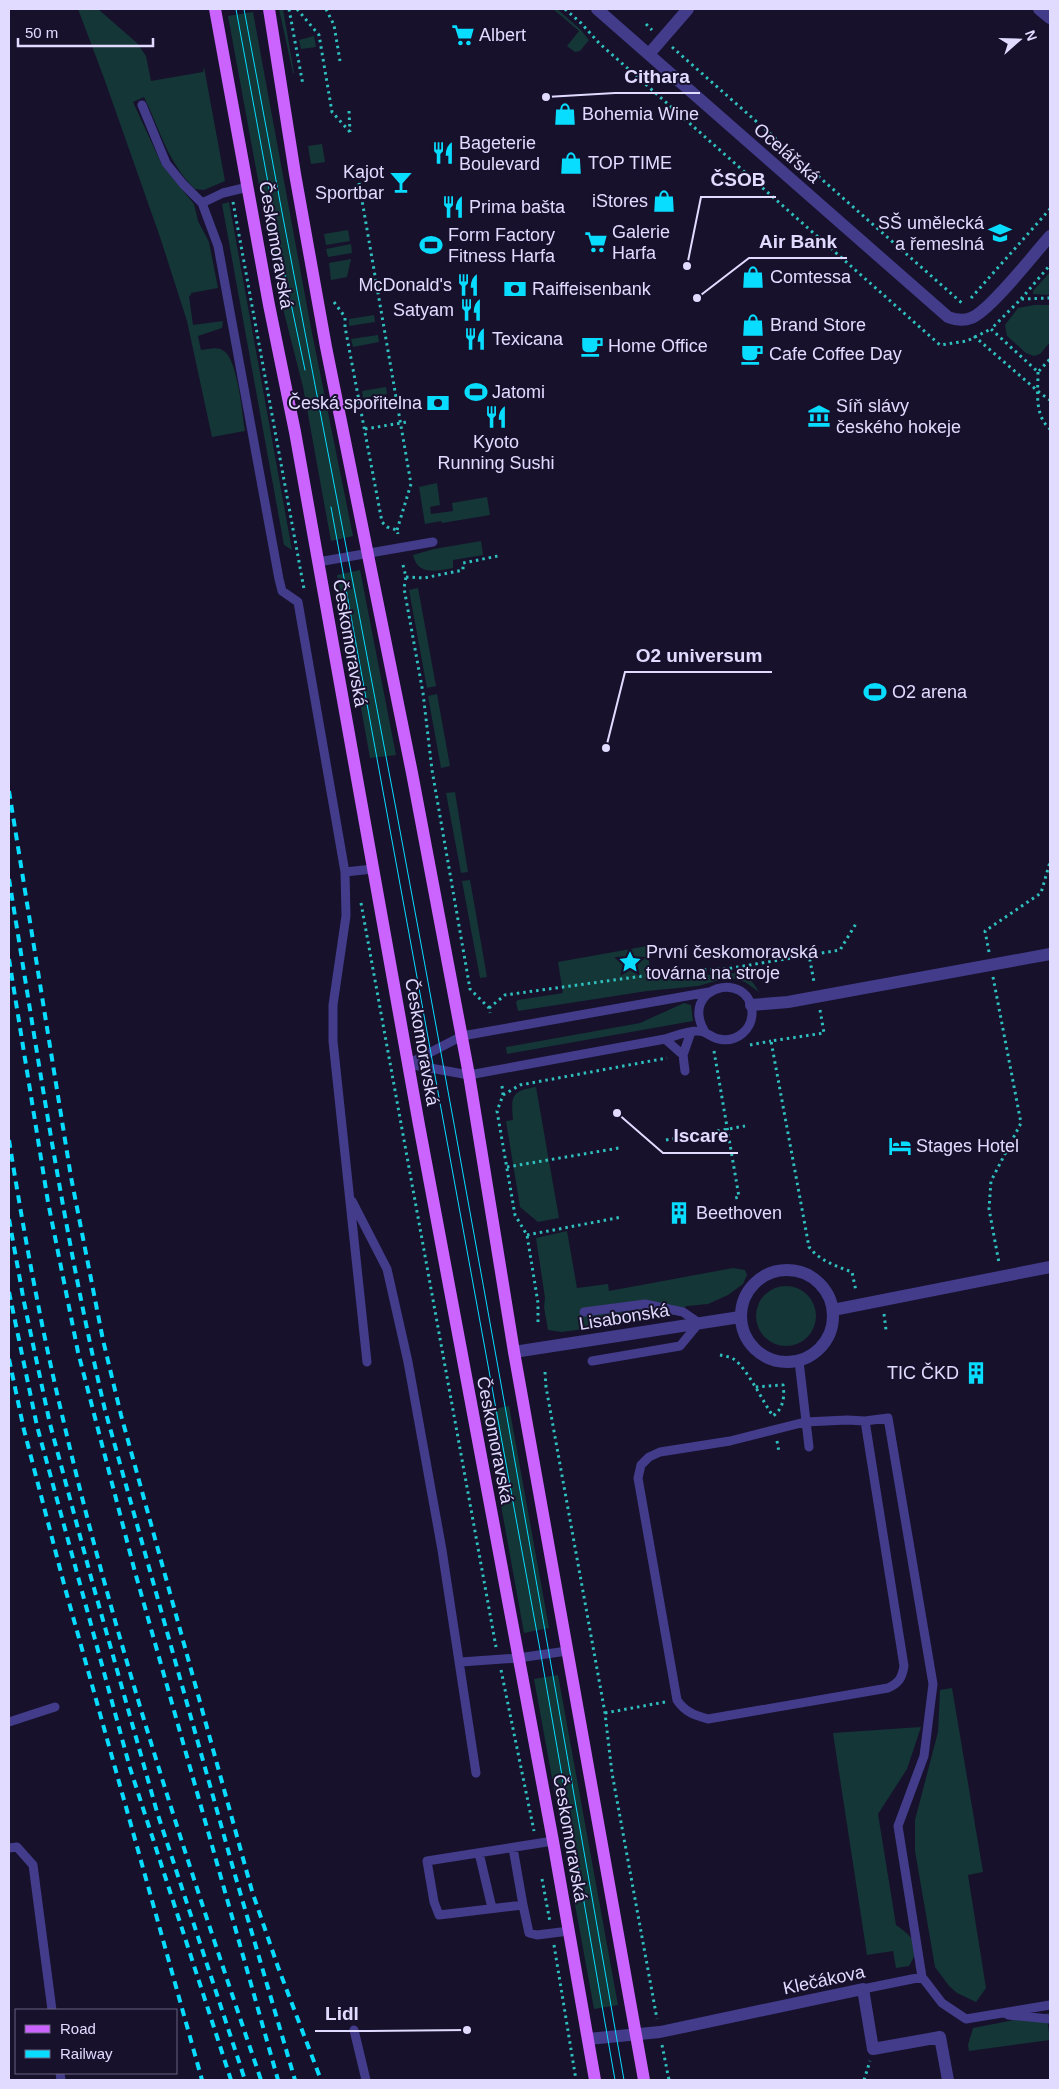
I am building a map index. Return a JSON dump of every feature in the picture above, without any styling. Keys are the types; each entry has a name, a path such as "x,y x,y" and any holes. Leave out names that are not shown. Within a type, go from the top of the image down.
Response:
{"main road":[{"name":"Českomoravská","path":"215,9 295,432 408,1064 553,1841 595,2080"},
{"name":"Českomoravská","path":"268,9 326,346 414,782 462,1036 514,1352 644,2080"}],"street":[{"name":"Ocelářská","path":"596,9 948,317 956,320 970,319 988,305 1050,236"},
{"path":"649,54 688,9"},
{"path":"1039,9 1050,18"},
{"path":"751,1005 788,1002 817,995 1050,954"},
{"path":"833,1310 1050,1266"},
{"path":"780,1270 795,1270 815,1279 829,1296 833,1310 833,1323 829,1336 822,1347 812,1356 800,1361 785,1363 771,1360 759,1354 746,1337 740,1317 742,1303 756,1281 767,1274 780,1270"},
{"name":"Lisabonská","path":"514,1352 740,1317"},
{"path":"863,1989 873,2048 940,2037 948,2080"},
{"name":"Klečákova","path":"588,2039 660,2032 863,1989"}],"lane":[{"path":"142,105 166,163 202,203 218,246 282,591 298,602 345,872 346,916 333,1006 333,1041 366,1362"},
{"path":"202,203 220,194 248,187"},
{"path":"318,562 432,542"},
{"path":"345,872 373,869"},
{"path":"722,987 736,989 751,1005 752,1012 749,1026 738,1037 725,1040 705,1032 691,1032 665,1039 469,1075 408,1064 462,1036 709,992 722,987"},
{"path":"705,1032 699,1016 699,1007 709,992"},
{"path":"685,1071 682,1055 691,1032"},
{"path":"665,1039 682,1055"},
{"path":"350,1197 387,1269 408,1362 461,1662 476,1772"},
{"path":"584,1312 645,1304 683,1312 699,1323 680,1346 592,1361"},
{"path":"800,1361 809,1447"},
{"path":"865,1422 904,1666 902,1677 897,1684 888,1688 708,1719 683,1709 678,1700 638,1478 641,1465 648,1458 660,1452 730,1441 805,1422 847,1420 865,1422 888,1418 933,1684 924,1756 898,1826 922,1977 942,2003 966,2019 1050,2005"},
{"path":"461,1662 499,1660 567,1651"},
{"path":"9,1722 56,1707"},
{"path":"523,1905 439,1915 434,1902 427,1860 553,1841"},
{"path":"9,1848 16,1846 33,1865 52,2009"},
{"path":"513,1848 529,1933 537,1935 569,1931"},
{"path":"480,1853 492,1908"},
{"name":"Klečákova","path":"863,1989 922,1977"},
{"path":"997,2014 1050,2019"},
{"path":"354,2030 366,2080"}],"path":[{"path":"289,9 303,85"},
{"path":"298,9 304,9"},
{"path":"298,9 319,35 332,112 350,132 349,112"},
{"path":"326,9 334,25 340,61"},
{"path":"565,9 581,23 598,43 889,299"},
{"path":"646,24 965,306 1050,209"},
{"path":"333,299 345,317 345,327 382,522 387,527 398,532 411,484 359,183"},
{"path":"233,201 305,599"},
{"path":"1038,372 991,329 1021,299 1050,265"},
{"path":"1021,299 1050,298"},
{"path":"975,337 1038,392 1050,400"},
{"path":"1050,359 1038,372 1040,414 1044,423 1050,429"},
{"path":"365,430 407,422"},
{"path":"406,577 424,578 464,570 463,563 498,556"},
{"path":"403,565 406,577 404,588 422,693 432,770 470,989 489,1008 490,1013"},
{"path":"1003,1277 990,1209 991,1181 1021,1123 985,931 1041,894 1050,862"},
{"path":"360,900 499,1660 536,1845"},
{"path":"489,1008 505,995 672,972 732,968 840,950 858,922"},
{"path":"742,1046 824,1032 809,955"},
{"path":"771,1041 809,1247 816,1256 830,1264 852,1272 859,1304"},
{"path":"503,1094 520,1085 724,1049"},
{"path":"714,1050 739,1197 735,1198"},
{"path":"502,1086 503,1094 497,1112 515,1215 527,1235 538,1303 538,1325"},
{"path":"666,1140 746,1126"},
{"path":"506,1167 619,1148"},
{"path":"527,1235 622,1217"},
{"path":"720,1355 734,1360 773,1416 783,1402 783,1385 754,1387"},
{"path":"545,1372 546,1387 605,1714 612,1773 669,2080"},
{"path":"605,1714 678,1700"},
{"path":"541,1872 576,2080"}],"green space":[{"path":"78,9 98,9 137,43 146,56 151,81 203,72 204,67 225,181 204,190 195,189 171,157 144,97 133,102 162,165 194,204 198,221 209,242 218,288 191,293 189,296 193,325 223,321 222,328 198,336 201,350 213,348 224,351 233,365 241,400 245,431 212,437 187,321 160,237"},
{"path":"279,9 283,9 294,73 293,73"},
{"path":"553,9 557,9 580,29 589,40 580,51 575,52 567,46 579,31"},
{"path":"253,12 311,328 353,536 331,541 303,387 278,289 228,16"},
{"path":"314,36 316,47 301,49 299,40"},
{"path":"322,144 325,162 311,164 308,146"},
{"path":"229,202 292,550 284,545 222,204"},
{"path":"348,230 350,241 326,245 324,234"},
{"path":"351,244 352,253 328,257 326,249"},
{"path":"351,259 347,277 331,280 329,263"},
{"path":"1050,272 1050,295 1033,294 1033,291"},
{"path":"1050,305 1050,342 1040,354 1034,356 1026,353 1007,336 1005,325 1018,308"},
{"path":"374,315 375,322 349,326 349,319"},
{"path":"378,335 379,342 353,347 351,339"},
{"path":"386,387 387,394 363,398 362,391"},
{"path":"437,483 440,505 430,507 431,514 453,511 452,503 487,497 490,515 425,524 419,487"},
{"path":"481,541 483,555 453,560 453,568 434,571 423,569 415,562 413,555 434,549"},
{"path":"360,570 396,755 370,758 337,575"},
{"path":"418,588 436,686 427,688 409,590"},
{"path":"437,694 450,766 441,768 428,696"},
{"path":"455,792 468,872 461,873 446,793"},
{"path":"470,880 487,977 480,978 462,881"},
{"path":"647,946 651,979 735,973 750,979 759,992 745,982 735,979 723,979 698,986 647,991 518,1011 516,1002 518,1000 563,993 558,962"},
{"path":"684,1003 691,1005 693,1021 507,1054 506,1047 640,1023"},
{"path":"536,1087 559,1218 538,1222 520,1207 506,1121 513,1120 512,1105 514,1096 522,1090"},
{"path":"567,1231 577,1288 608,1284 609,1291 733,1268 745,1270 747,1275 743,1284 728,1295 708,1304 687,1306 669,1317 562,1332 548,1330 536,1238"},
{"path":"786,1286 802,1291 807,1295 811,1300 816,1316 811,1332 807,1337 802,1341 786,1346 770,1341 765,1337 761,1332 756,1316 761,1300 765,1295 770,1291"},
{"path":"509,1406 549,1628 524,1633 484,1411"},
{"path":"558,1675 618,2005 594,2009 534,1679"},
{"path":"952,1688 983,1872 968,1875 986,1988 976,2002 957,1993 949,1986 935,1967 915,1851 915,1820 938,1732 940,1690"},
{"path":"921,1727 907,1769 878,1814 896,1925 911,1938 915,1947 915,1953 909,1966 896,1968 893,1951 867,1955 833,1733"},
{"path":"1050,2013 1050,2017 1047,2017 1050,2040 969,2051 968,2045 973,2028"}],"tram line":[{"path":"236,9 285,275 305,370"},
{"path":"244,9 425,968 512,1444 624,2080"},
{"path":"331,507 541,1655 615,2080"}],"railway":[{"path":"9,791 71,1177 103,1340 121,1415 252,1891 278,1967 321,2080"},
{"path":"9,879 64,1212 105,1410 235,1875 295,2080"},
{"path":"9,959 48,1202 78,1352 135,1572 278,2080"},
{"path":"9,1140 47,1350 83,1503 105,1586 154,1752 261,2080"},
{"path":"9,1219 24,1302 50,1424 92,1581 157,1812 245,2080"},
{"path":"9,1292 37,1426 130,1768 231,2080"},
{"path":"9,1359 24,1430 65,1588 202,2080"}],"place":[{"name":"Albert","path":"463,35"},
{"name":"Cithara","path":"546,97"},
{"name":"Bohemia Wine","path":"565,114"},
{"name":"Bageterie Boulevard","path":"443,153"},
{"name":"TOP TIME","path":"571,163"},
{"name":"Kajot Sportbar","path":"401,182"},
{"name":"iStores","path":"664,201"},
{"name":"Prima bašta","path":"453,207"},
{"name":"SŠ umělecká a řemeslná","path":"1000,233"},
{"name":"Galerie Harfa","path":"596,242"},
{"name":"Form Factory Fitness Harfa","path":"431,245"},
{"name":"ČSOB","path":"687,266"},
{"name":"Comtessa","path":"753,277"},
{"name":"McDonald's","path":"468,285"},
{"name":"Raiffeisenbank","path":"515,289"},
{"name":"Air Bank","path":"697,298"},
{"name":"Satyam","path":"471,310"},
{"name":"Brand Store","path":"753,325"},
{"name":"Texicana","path":"475,339"},
{"name":"Home Office","path":"592,346"},
{"name":"Cafe Coffee Day","path":"752,354"},
{"name":"Jatomi","path":"476,392"},
{"name":"Česká spořitelna","path":"438,403"},
{"name":"Síň slávy českého hokeje","path":"819,416"},
{"name":"Kyoto Running Sushi","path":"496,417"},
{"name":"O2 arena","path":"875,692"},
{"name":"O2 universum","path":"606,748"},
{"name":"První českomoravská továrna na stroje","path":"630,962"},
{"name":"Iscare","path":"617,1113"},
{"name":"Stages Hotel","path":"900,1146"},
{"name":"Beethoven","path":"679,1213"},
{"name":"TIC ČKD","path":"976,1373"},
{"name":"Lidl","path":"467,2030"}]}
